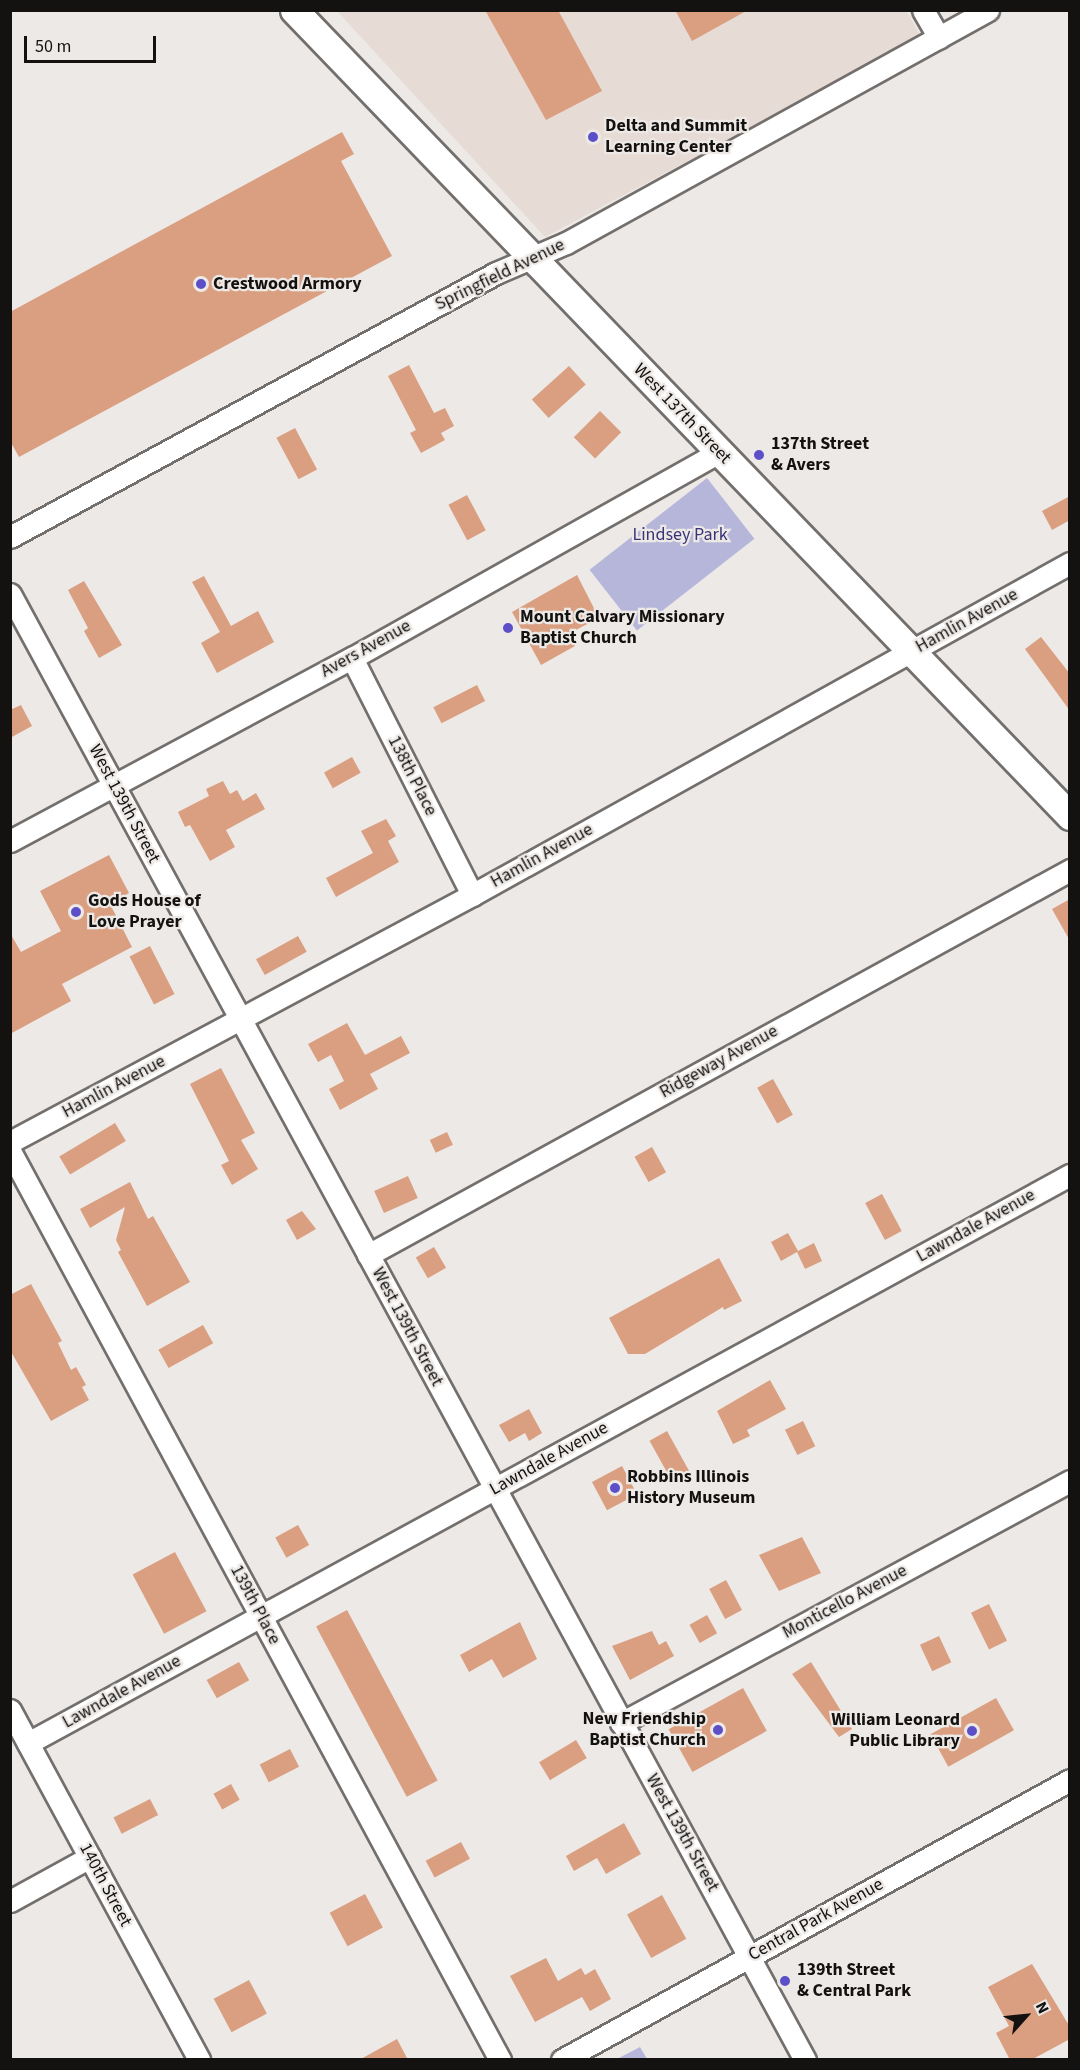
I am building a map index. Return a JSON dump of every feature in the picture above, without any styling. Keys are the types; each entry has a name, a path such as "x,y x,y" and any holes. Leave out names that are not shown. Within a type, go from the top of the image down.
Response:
{"main road":[{"name":"West 137th Street","path":"294,10 1070,816"}],"street":[{"path":"923,10 939,38"},
{"name":"Springfield Avenue","path":"10,537 496,273 566,243 988,10"},
{"name":"Avers Avenue","path":"10,841 352,658 719,452"},
{"name":"Hamlin Avenue","path":"10,1142 472,895 1070,563"},
{"name":"West 139th Street","path":"10,594 805,2060"},
{"name":"138th Place","path":"352,658 472,895"},
{"name":"Ridgeway Avenue","path":"368,1255 1070,870"},
{"name":"139th Place","path":"10,1151 500,2060"},
{"name":"Lawndale Avenue","path":"28,1743 1070,1175"},
{"name":"Monticello Avenue","path":"621,1723 1070,1480"},
{"name":"140th Street","path":"10,1710 199,2060"},
{"name":"Central Park Avenue","path":"562,2060 1070,1780"},
{"path":"10,1901 90,1857"}],"shaded area":[{"name":"Delta and Summit Learning Center","path":"906,10 921,37 545,237 337,11"}],"green space":[{"name":"Lindsey Park","path":"707,478 754,539 637,630 590,570"},
{"path":"640,2047 647,2059 617,2059"}],"building":[{"path":"485,10 558,10 602,91 546,120"},
{"path":"675,10 748,10 692,41"},
{"name":"Crestwood Armory","path":"342,132 354,154 341,161 392,256 19,457 10,441 10,312"},
{"path":"409,365 434,413 445,408 454,426 441,433 445,440 421,453 410,433 416,430 388,376"},
{"path":"569,366 586,385 549,418 532,399"},
{"path":"600,411 621,432 595,458 574,437"},
{"path":"295,428 317,469 299,479 276,438"},
{"path":"467,495 486,530 467,540 448,505"},
{"path":"1070,496 1070,520 1052,530 1042,511"},
{"path":"577,575 599,618 568,634 575,646 541,665 512,612"},
{"path":"204,576 231,626 258,611 274,642 217,673 201,643 220,632 192,582"},
{"path":"84,581 122,645 99,658 84,631 88,628 68,590"},
{"path":"1041,637 1070,674 1070,711 1025,649"},
{"path":"477,685 485,701 442,723 433,707"},
{"path":"21,705 32,726 10,738 10,710"},
{"path":"352,757 361,773 333,788 324,773"},
{"path":"223,781 230,794 237,790 243,801 256,793 265,809 226,830 235,847 210,861 190,825 185,827 178,812 209,796 206,789"},
{"path":"386,819 396,836 388,841 399,862 336,897 326,878 373,853 361,831"},
{"path":"109,855 129,893 110,904 132,947 62,984 71,1001 10,1034 10,933 21,952 61,931 40,891"},
{"path":"1070,899 1070,941 1052,909"},
{"path":"298,936 307,952 265,975 256,959"},
{"path":"150,946 175,994 154,1005 130,956"},
{"path":"347,1023 365,1055 401,1036 410,1053 370,1074 378,1089 340,1110 329,1089 344,1081 331,1055 318,1062 308,1044"},
{"path":"221,1068 255,1133 241,1140 258,1169 232,1185 221,1165 229,1161 190,1084"},
{"path":"773,1079 793,1115 777,1124 757,1088"},
{"path":"115,1123 126,1141 70,1174 59,1156"},
{"path":"447,1132 453,1145 436,1153 430,1140"},
{"path":"652,1147 666,1172 649,1182 635,1157"},
{"path":"408,1176 418,1198 384,1213 374,1191"},
{"path":"130,1182 148,1219 153,1216 190,1282 147,1306 118,1252 121,1250 116,1240 125,1207 90,1228 80,1209"},
{"path":"882,1194 902,1231 885,1240 865,1203"},
{"path":"302,1211 316,1229 297,1240 286,1220"},
{"path":"788,1233 798,1251 814,1243 822,1261 805,1269 797,1252 781,1261 771,1242"},
{"path":"434,1247 446,1268 428,1278 416,1258"},
{"path":"719,1258 742,1301 724,1310 723,1307 645,1354 628,1354 609,1318"},
{"path":"31,1284 62,1341 58,1343 71,1370 76,1367 86,1385 82,1387 89,1400 51,1421 10,1350 10,1295"},
{"path":"203,1325 213,1343 169,1368 158,1350"},
{"path":"770,1380 786,1409 747,1430 750,1436 733,1444 717,1411"},
{"path":"529,1409 542,1433 529,1441 525,1433 509,1442 499,1425"},
{"path":"803,1421 815,1446 797,1455 785,1430"},
{"path":"667,1431 690,1473 673,1483 650,1441"},
{"name":"Robbins Illinois History Museum","path":"622,1466 637,1494 607,1510 592,1482"},
{"path":"298,1525 309,1545 286,1558 275,1538"},
{"path":"802,1537 821,1573 779,1591 759,1555"},
{"path":"175,1552 206,1611 164,1634 133,1575"},
{"path":"726,1580 742,1610 725,1619 709,1589"},
{"path":"989,1604 1007,1641 989,1650 971,1613"},
{"path":"347,1610 438,1780 407,1797 316,1626"},
{"path":"707,1615 717,1633 700,1643 690,1625"},
{"path":"520,1622 537,1659 503,1678 492,1659 469,1672 460,1655"},
{"path":"652,1631 659,1645 666,1641 674,1656 630,1680 612,1646"},
{"path":"939,1636 951,1662 932,1671 920,1645"},
{"path":"239,1662 249,1680 217,1698 207,1680"},
{"path":"811,1662 852,1729 839,1737 792,1674"},
{"name":"New Friendship Baptist Church","path":"743,1688 767,1731 692,1772 669,1729"},
{"name":"William Leonard Public Library","path":"996,1698 1014,1730 948,1767 930,1734"},
{"path":"576,1740 587,1758 550,1780 539,1762"},
{"path":"290,1749 299,1767 269,1782 260,1764"},
{"path":"231,1784 240,1800 222,1809 214,1794"},
{"path":"150,1799 158,1815 122,1834 113,1818"},
{"path":"624,1823 641,1854 606,1874 597,1858 574,1871 566,1856"},
{"path":"461,1842 470,1859 435,1878 426,1861"},
{"path":"365,1894 383,1928 348,1946 330,1913"},
{"path":"662,1895 686,1939 651,1958 627,1914"},
{"path":"546,1958 558,1981 581,1968 585,1975 595,1969 611,1999 590,2011 582,1997 535,2022 510,1976"},
{"path":"1032,1964 1070,2027 1070,2039 1031,2060 1010,2060 996,2033 1009,2026 988,1987"},
{"path":"249,1980 267,2014 232,2032 214,1999"},
{"path":"397,2039 408,2060 359,2060"}],"place":[{"name":"Delta and Summit Learning Center","path":"593,137"},
{"name":"Crestwood Armory","path":"201,284"},
{"name":"137th Street & Avers","path":"759,455"},
{"name":"Mount Calvary Missionary Baptist Church","path":"508,628"},
{"name":"Gods House of Love Prayer","path":"76,912"},
{"name":"Robbins Illinois History Museum","path":"615,1488"},
{"name":"New Friendship Baptist Church","path":"718,1730"},
{"name":"William Leonard Public Library","path":"972,1731"},
{"name":"139th Street & Central Park","path":"785,1981"}]}
